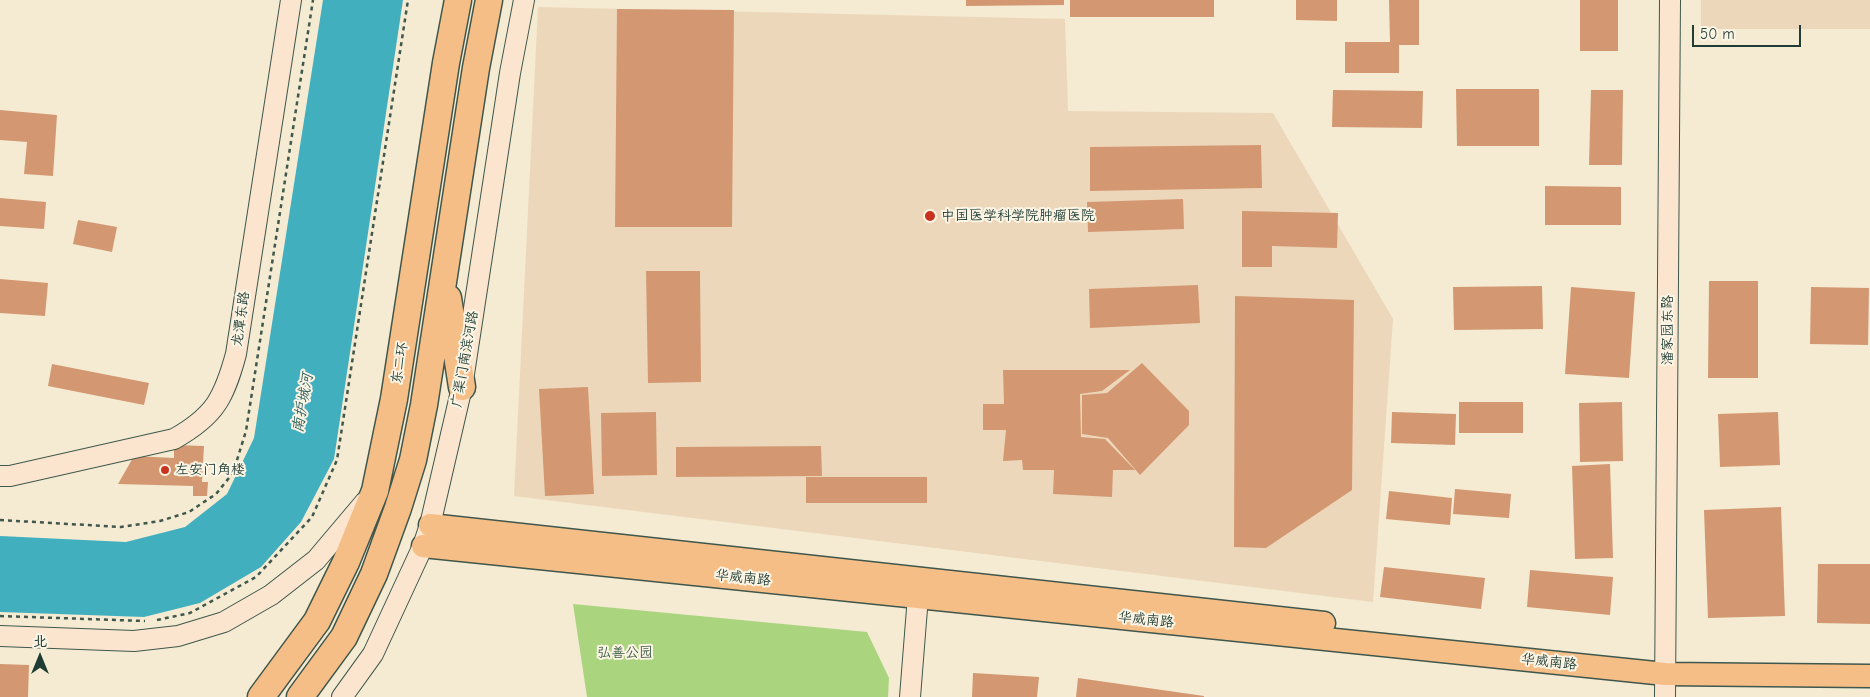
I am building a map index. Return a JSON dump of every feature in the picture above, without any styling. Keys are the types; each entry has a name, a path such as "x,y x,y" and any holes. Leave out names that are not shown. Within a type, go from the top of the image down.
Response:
{"highway":[{"name":"东二环","path":"261,697 317,621 346,562 375,491 394,399 444,72 458,0"},
{"path":"300,697 344,637 374,574 413,460 424,405 476,68 489,0"},
{"path":"444,274 462,387"}],"main road":[{"name":"华威南路","path":"430,525 1665,667 1870,660"},
{"name":"华威南路","path":"423,546 918,596 1665,667 1870,676"}],"street":[{"name":"龙潭东路","path":"0,476 19,474 174,439 193,428 212,411 228,385 236,354 291,0"},
{"name":"广渠门南滨河路","path":"342,697 373,654 423,546 430,525 462,387 508,83 524,0"},
{"name":"潘家园东路","path":"1665,697 1670,0"},
{"path":"0,636 134,641 178,636 224,622 271,595 316,560 375,491"},
{"path":"910,697 918,596"}],"path":[{"path":"0,616 149,621 190,613 256,577 312,517 337,460 408,0"}],"shaded area":[{"path":"1701,0 1870,0 1870,29 1701,29"},
{"name":"中国医学科学院肿瘤医院","path":"538,7 1065,19 1068,111 1273,113 1393,319 1373,602 514,496"}],"green space":[{"name":"弘善公园","path":"573,604 867,632 889,678 888,697 587,697"}],"water":[{"name":"南护城河","path":"323,0 403,0 334,459 301,522 261,567 200,603 144,617 0,612 0,536 126,542 185,527 227,494 254,438"}],"building":[{"path":"966,0 1064,0 1064,5 966,6"},
{"path":"1070,0 1214,0 1214,17 1070,17"},
{"path":"1296,0 1337,0 1337,21 1296,20"},
{"path":"1389,0 1419,0 1419,45 1399,45 1399,73 1345,73 1345,42 1390,42"},
{"path":"1580,0 1618,0 1618,51 1580,51"},
{"path":"617,9 734,10 732,227 615,227"},
{"path":"1456,89 1539,89 1539,146 1457,146"},
{"path":"1333,90 1423,91 1422,128 1332,127"},
{"path":"1591,90 1623,90 1622,165 1589,165"},
{"path":"0,110 57,115 53,176 24,174 27,142 0,140"},
{"path":"1261,145 1262,188 1090,191 1090,147"},
{"path":"1545,186 1621,187 1621,225 1545,225"},
{"path":"0,198 46,202 44,229 0,226"},
{"path":"1183,199 1184,229 1088,232 1087,202"},
{"path":"1242,211 1338,213 1337,248 1272,246 1272,267 1242,267"},
{"path":"78,220 117,227 112,252 73,244"},
{"path":"646,271 700,271 701,382 648,383"},
{"path":"0,279 48,283 45,316 0,313"},
{"path":"1709,281 1758,281 1758,378 1708,378"},
{"path":"1198,285 1200,323 1090,328 1089,289"},
{"path":"1542,286 1543,329 1454,330 1453,287"},
{"path":"1571,287 1635,292 1629,378 1565,374"},
{"path":"1811,287 1869,288 1868,345 1810,344"},
{"path":"1235,296 1354,300 1352,490 1266,548 1234,547"},
{"path":"1142,363 1189,411 1189,425 1140,475 1108,438 1082,434 1082,395 1107,393"},
{"path":"52,364 149,383 144,405 48,386"},
{"path":"1003,370 1130,370 1102,391 1080,394 1081,437 1105,439 1135,470 1113,470 1112,497 1053,494 1054,470 1023,470 1022,460 1003,461 1006,430 983,430 983,404 1004,404"},
{"path":"588,387 594,494 545,496 539,389"},
{"path":"1459,402 1523,402 1523,433 1459,433"},
{"path":"1622,402 1623,461 1580,462 1579,403"},
{"path":"656,412 657,475 602,476 601,413"},
{"path":"1392,412 1456,414 1455,445 1391,443"},
{"path":"1778,412 1780,465 1720,467 1718,414"},
{"name":"左安门角楼","path":"174,445 204,446 202,482 208,482 207,496 193,496 193,486 118,484 134,456 174,458"},
{"path":"821,446 822,476 676,477 676,447"},
{"path":"1610,464 1613,558 1575,559 1572,466"},
{"path":"806,477 927,477 927,503 806,503"},
{"path":"1455,489 1511,494 1509,518 1453,514"},
{"path":"1389,491 1452,498 1450,525 1386,519"},
{"path":"1781,507 1785,616 1708,618 1704,510"},
{"path":"1818,564 1870,564 1870,624 1817,623"},
{"path":"1384,567 1485,578 1481,609 1380,597"},
{"path":"1530,570 1613,577 1610,615 1527,607"},
{"path":"0,664 29,665 28,697 0,697"},
{"path":"973,673 1039,677 1037,697 972,697"},
{"path":"1078,678 1204,696 1204,697 1076,697"}],"place":[{"name":"中国医学科学院肿瘤医院","path":"930,216"},
{"name":"左安门角楼","path":"165,470"}]}
